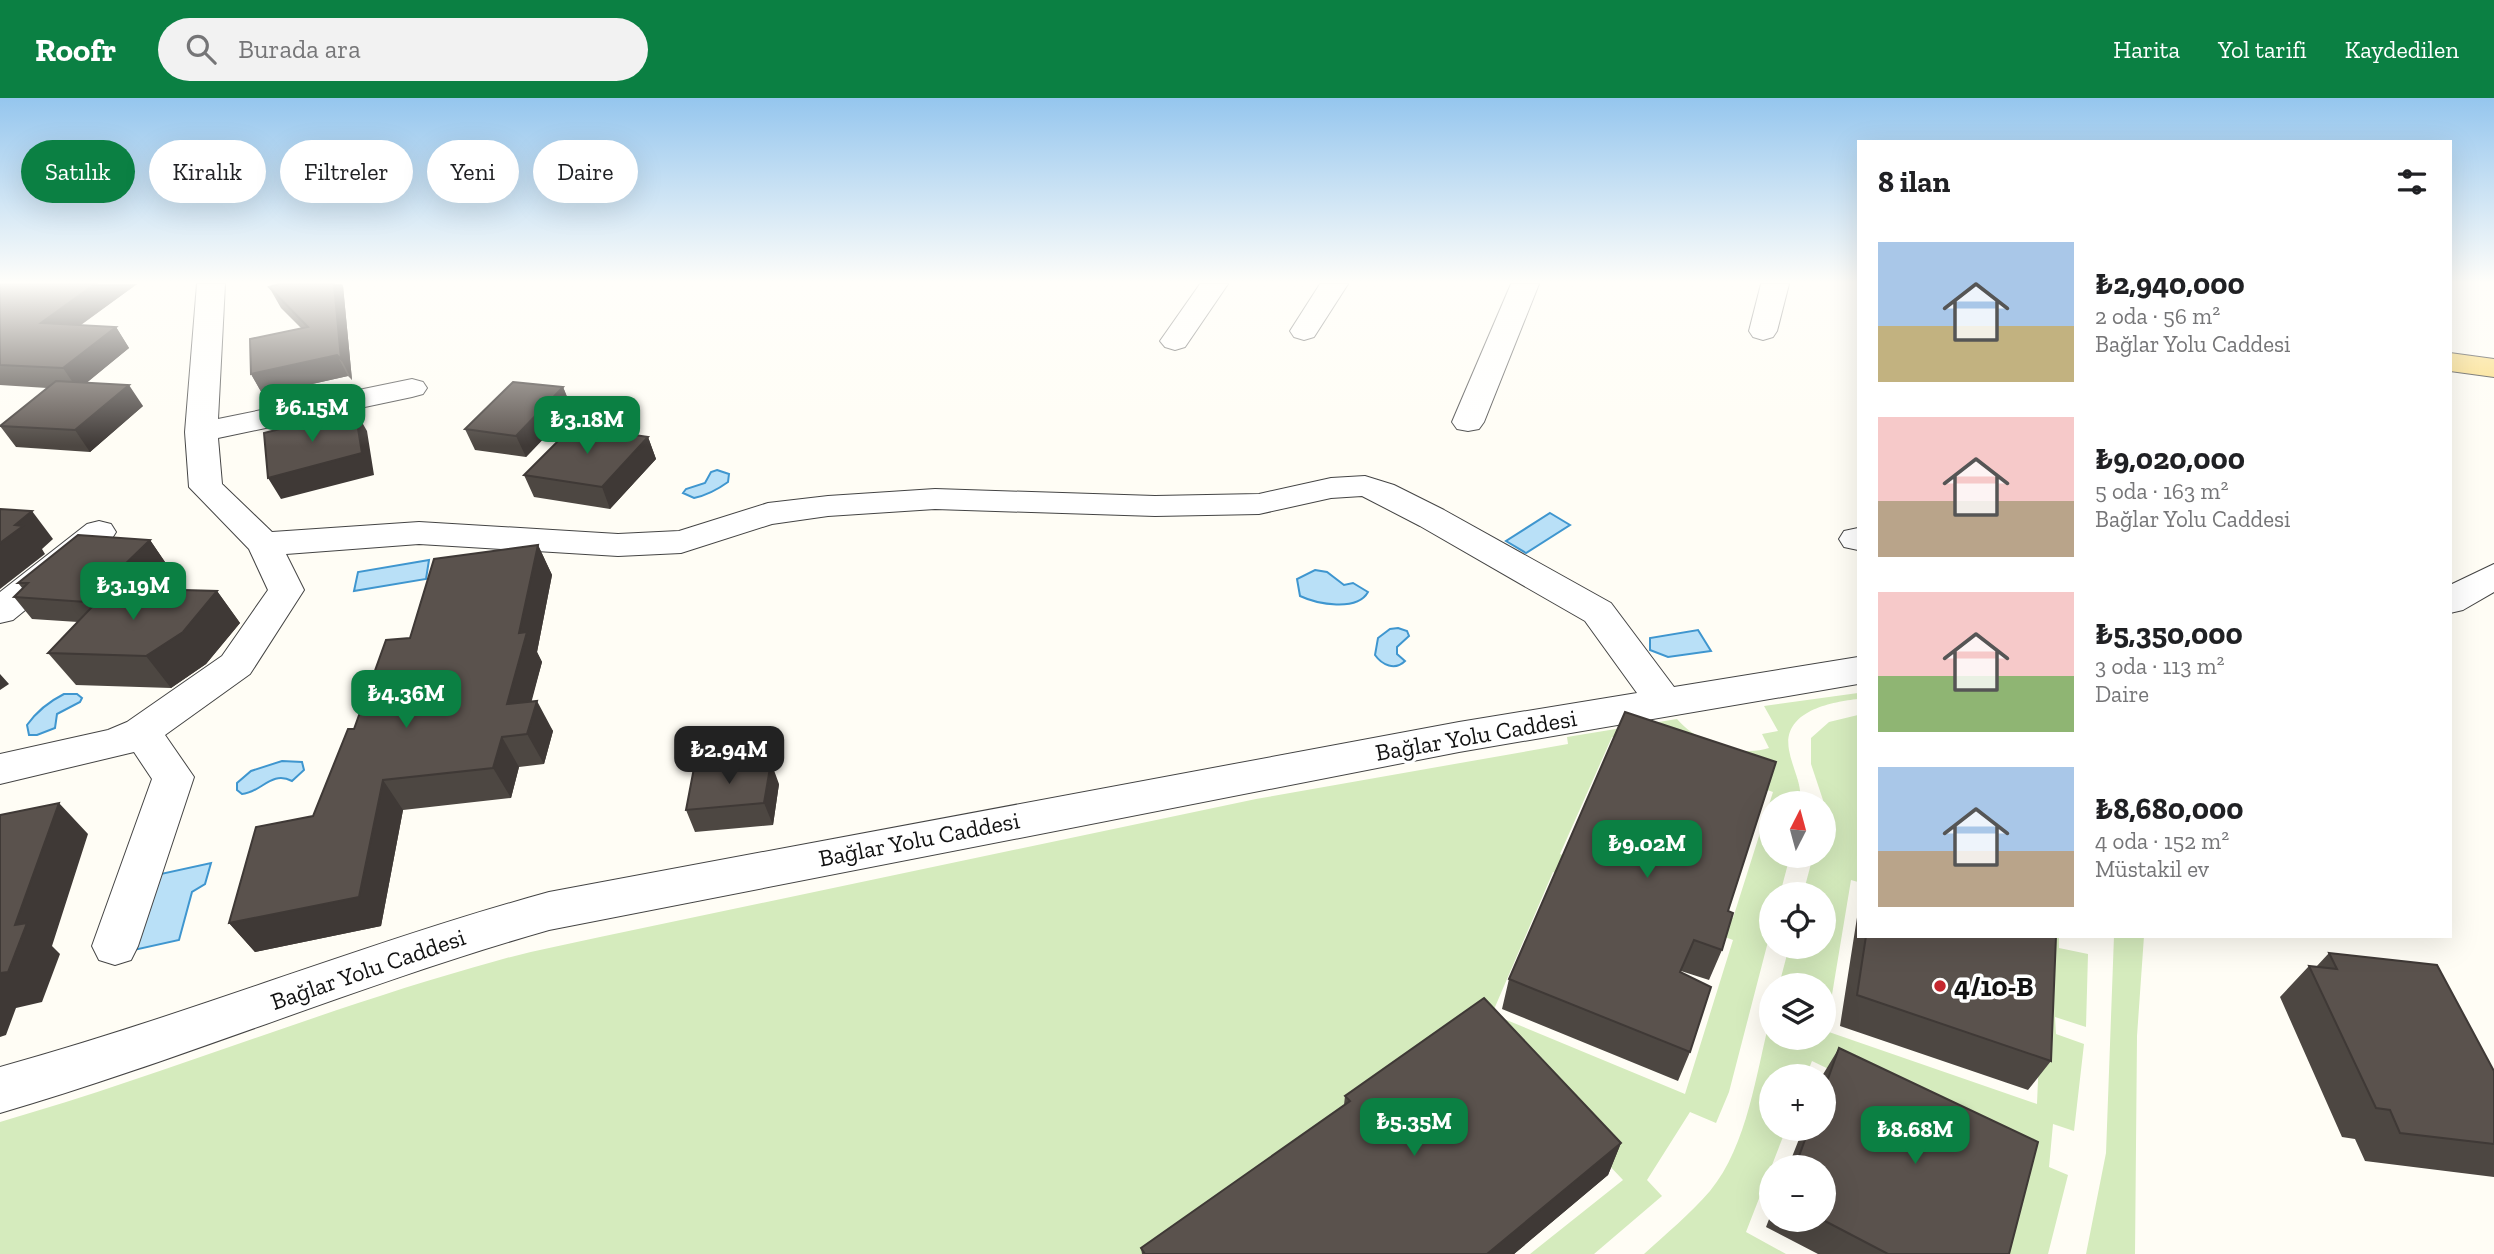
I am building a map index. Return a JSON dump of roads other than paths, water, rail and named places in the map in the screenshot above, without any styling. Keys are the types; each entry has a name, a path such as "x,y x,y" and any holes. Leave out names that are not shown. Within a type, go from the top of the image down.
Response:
{"main road":[{"path":"2452,347 2494,352"},
{"path":"2452,362 2494,368"}],"street":[{"path":"0,769 116,743 141,732 236,665 286,590 264,544 206,487 201,432 207,338"},
{"path":"1468,422 1503,338"},
{"path":"201,432 412,388"},
{"path":"264,544 419,533 618,545 681,542 768,514 828,506 935,499 1155,506 1259,504 1331,488 1364,486 1382,492 1432,518 1598,612 1664,702"},
{"path":"0,611 99,532"},
{"name":"Bağlar Yolu Caddesi","path":"0,1090 120,1055 447,941 549,911 1256,774 1664,702 1857,671"},
{"path":"115,946 173,777 141,732"}],"water":[{"path":"717,470 729,474 728,482 699,497 694,498 683,493 686,489 705,483 711,472"},
{"path":"1550,513 1570,525 1526,553 1506,541"},
{"path":"429,560 426,579 354,591 358,572"},
{"path":"1315,570 1327,572 1344,585 1353,583 1368,592 1363,598 1346,604 1326,604 1300,596 1297,579"},
{"path":"1390,629 1407,631 1409,636 1397,647 1397,654 1405,661 1397,666 1389,666 1375,655 1378,638"},
{"path":"1698,630 1711,651 1668,657 1650,650 1650,638"},
{"path":"64,694 77,694 82,698 80,702 57,714 55,728 29,735 27,725 31,720 43,707"},
{"path":"282,761 302,762 304,770 292,781 278,778 249,793 242,794 237,790 237,783 251,771"},
{"path":"211,863 205,884 192,892 179,940 134,950 156,875"}],"place":[{"name":"4/10-B","path":"1940,986"}]}
